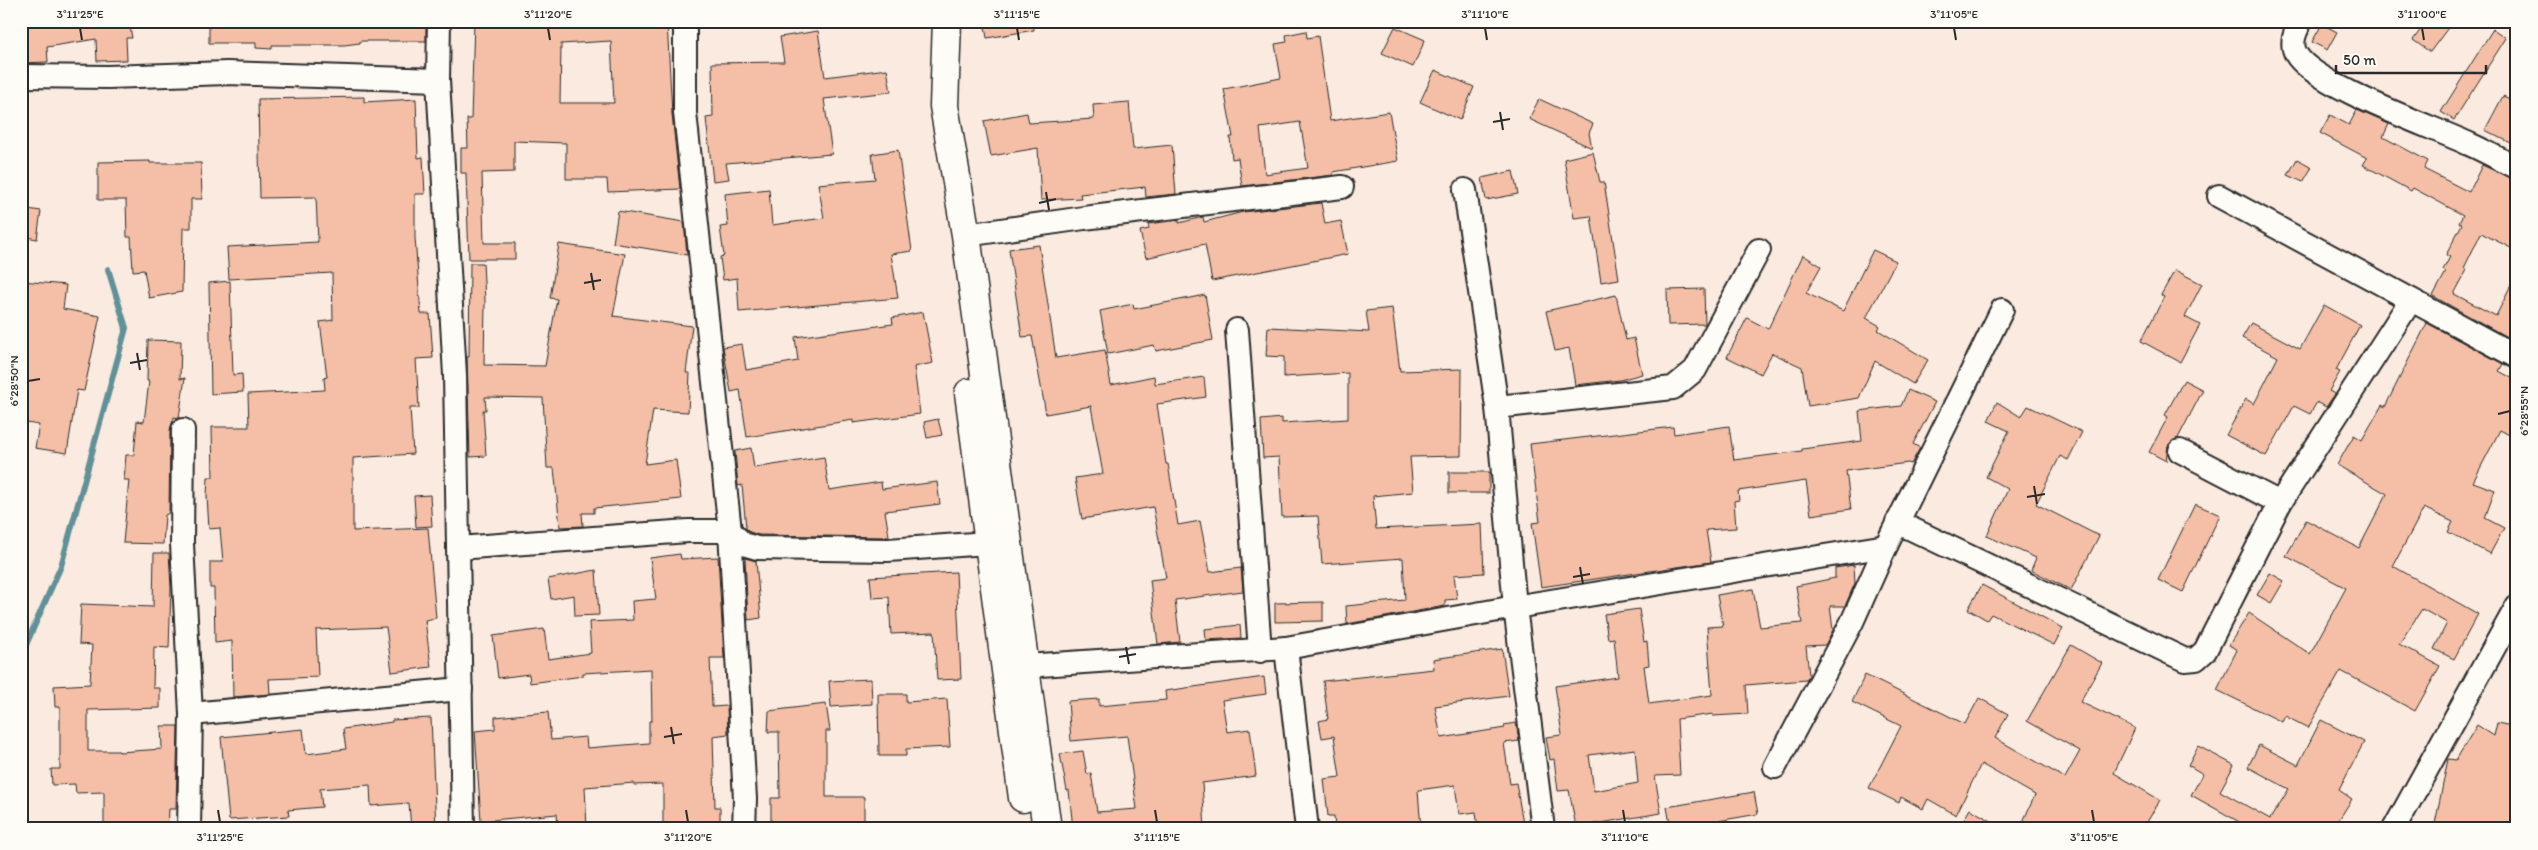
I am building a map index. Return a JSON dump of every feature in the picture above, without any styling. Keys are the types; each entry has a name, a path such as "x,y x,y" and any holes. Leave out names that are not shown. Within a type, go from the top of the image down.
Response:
{"street":[{"path":"439,21 438,80 454,375 463,829"},
{"path":"685,21 685,113 730,531 745,799 744,829"},
{"path":"933,21 931,109 1028,829"},
{"path":"947,21 944,106 966,235 1047,829"},
{"path":"2300,21 2293,40 2295,53 2302,62 2338,87 2470,144 2517,168"},
{"path":"21,76 108,78 227,73 438,80"},
{"path":"966,235 1084,218 1342,187"},
{"path":"1465,190 1497,408 1515,607 1543,829"},
{"path":"2219,196 2517,357"},
{"path":"1497,408 1673,388 1695,370 1759,250"},
{"path":"1898,522 2185,660 2196,659 2205,651 2280,503 2411,300"},
{"path":"1775,767 1852,622 1886,546 2002,310"},
{"path":"1237,330 1260,650"},
{"path":"183,430 182,544 191,714 189,829"},
{"path":"2180,451 2280,503"},
{"path":"458,548 688,531 730,531 743,544 757,548 888,550 988,543"},
{"path":"1026,666 1286,648 1515,607 1886,546"},
{"path":"2394,829 2517,606"},
{"path":"1286,648 1307,829"},
{"path":"191,714 461,689"}],"building":[{"path":"21,21 129,21 132,38 126,38 127,60 97,61 96,39 47,47 48,62 21,63"},
{"path":"209,21 426,22 426,41 360,41 360,43 344,45 272,45 272,49 256,48 256,43 209,43"},
{"path":"474,21 667,21 672,114 680,189 608,192 607,179 566,179 566,143 514,141 514,172 482,173 484,243 515,243 515,259 469,259 466,173 461,173 461,148 468,148 467,119 471,119","holes":["611,41 614,103 560,103 561,44"]},
{"path":"984,21 1033,21 1034,30 987,38"},
{"path":"2427,21 2453,21 2430,52 2413,40"},
{"path":"2322,24 2337,32 2327,50 2312,42"},
{"path":"1395,27 1425,40 1413,67 1382,53"},
{"path":"2493,29 2506,38 2454,120 2441,112"},
{"path":"818,31 825,77 887,69 891,92 824,99 832,154 726,163 729,179 713,181 706,118 713,117 712,63 784,62 780,37"},
{"path":"1306,31 1307,38 1318,36 1330,121 1389,112 1398,161 1333,172 1333,175 1242,186 1238,158 1232,159 1230,137 1233,137 1224,89 1281,78 1275,44 1287,42 1286,35","holes":["1300,122 1308,168 1265,174 1260,128"]},
{"path":"1435,70 1474,87 1460,120 1420,102"},
{"path":"2503,96 2517,102 2517,146 2485,130"},
{"path":"364,97 364,102 416,99 418,158 423,157 425,194 415,194 415,238 421,314 430,314 433,358 416,359 419,408 410,408 413,454 353,458 353,531 428,528 436,618 425,620 431,667 392,672 386,627 316,630 318,677 269,679 270,694 233,697 232,641 215,643 214,588 210,588 210,562 223,562 220,528 209,529 207,496 208,477 213,477 212,427 249,427 248,394 325,390 324,378 327,377 320,322 333,320 332,273 229,279 227,247 318,242 316,197 260,198 258,99"},
{"path":"1539,99 1593,124 1589,133 1592,148 1529,119"},
{"path":"1129,102 1133,149 1172,145 1176,194 1146,197 1145,187 1080,194 1081,198 1041,200 1038,148 991,156 984,121 1027,113 1029,123 1094,119 1093,105"},
{"path":"2357,110 2389,124 2383,137 2428,161 2424,169 2469,192 2482,165 2517,181 2517,251 2481,233 2464,268 2467,270 2454,294 2496,316 2517,274 2517,336 2514,341 2433,296 2446,272 2443,270 2450,257 2446,255 2462,224 2459,223 2463,215 2413,188 2411,191 2363,165 2367,158 2320,133 2330,115 2349,125"},
{"path":"898,150 912,251 891,254 898,298 739,312 737,278 723,280 720,257 724,256 720,227 728,226 725,194 769,189 772,225 824,218 818,184 875,179 872,154"},
{"path":"1593,152 1600,182 1604,182 1619,279 1601,282 1591,216 1574,218 1564,159"},
{"path":"2297,159 2312,167 2303,182 2288,175"},
{"path":"150,161 150,163 201,163 202,199 191,199 191,228 183,228 182,292 149,298 144,270 133,271 131,237 127,237 126,200 98,200 98,162"},
{"path":"1513,171 1518,194 1486,200 1482,178"},
{"path":"1321,203 1325,224 1341,221 1348,254 1212,281 1205,244 1146,258 1140,231 1149,229 1148,224 1179,220 1179,223 1203,217 1204,222 1243,212"},
{"path":"21,208 41,211 37,239 21,236"},
{"path":"618,211 684,222 687,255 613,243"},
{"path":"559,244 625,254 613,316 692,326 686,373 690,373 688,412 653,410 645,464 676,460 681,499 594,508 594,513 582,513 583,526 560,527 554,468 547,468 543,398 485,397 486,410 483,410 486,456 470,457 467,357 469,357 470,263 483,263 485,301 484,365 545,366 557,299 550,298"},
{"path":"1039,245 1056,358 1105,350 1111,385 1154,376 1155,384 1204,377 1206,397 1157,404 1166,464 1168,464 1178,525 1200,521 1210,572 1241,568 1243,591 1175,600 1180,642 1158,644 1150,580 1166,578 1153,507 1082,519 1075,478 1103,474 1091,406 1046,414 1032,336 1022,337 1009,249"},
{"path":"1873,250 1896,261 1866,318 1880,326 1878,330 1928,360 1913,384 1875,361 1859,398 1808,406 1802,367 1772,353 1761,374 1727,357 1747,318 1768,329 1803,255 1821,266 1806,293 1843,311"},
{"path":"2175,270 2202,284 2185,317 2200,325 2180,362 2141,341 2164,297 2161,295"},
{"path":"22,281 66,285 63,309 100,316 84,391 77,390 67,453 35,448 39,425 21,422"},
{"path":"230,281 233,375 242,374 243,392 211,394 209,283"},
{"path":"1704,289 1705,324 1668,325 1667,290"},
{"path":"1205,295 1213,340 1156,351 1154,345 1108,354 1100,311 1133,304 1134,309"},
{"path":"1616,295 1626,340 1634,338 1642,374 1620,380 1575,385 1569,348 1555,351 1546,311"},
{"path":"2324,305 2360,325 2336,370 2340,372 2329,391 2335,394 2326,407 2317,402 2310,414 2294,406 2266,456 2226,435 2246,399 2254,404 2278,357 2242,338 2251,323 2300,349"},
{"path":"1392,308 1400,371 1462,369 1461,456 1410,457 1413,492 1373,496 1376,529 1482,524 1484,573 1454,575 1457,599 1445,600 1445,606 1347,624 1346,606 1405,600 1403,558 1322,564 1318,516 1282,517 1279,457 1263,458 1261,420 1282,418 1282,423 1348,419 1348,373 1284,377 1284,357 1266,356 1268,327 1369,332 1366,311"},
{"path":"923,312 933,363 914,367 920,414 853,423 853,420 747,437 740,390 731,392 723,347 742,344 746,370 798,361 795,337 893,324 892,318"},
{"path":"2427,323 2503,364 2499,371 2517,381 2517,439 2500,430 2473,482 2495,490 2485,518 2504,528 2490,554 2448,532 2453,522 2424,508 2393,566 2478,614 2454,659 2434,649 2447,623 2422,609 2399,644 2440,666 2415,711 2341,671 2308,728 2285,716 2282,722 2217,690 2237,650 2229,645 2249,613 2310,654 2346,588 2286,556 2306,520 2359,548 2387,494 2337,465 2354,435 2362,440 2382,405 2385,407"},
{"path":"148,340 181,341 180,379 185,378 179,418 174,417 170,430 169,513 165,515 163,544 123,543 129,480 124,480 126,455 134,455 137,421 144,422 149,381 147,381"},
{"path":"2184,380 2203,390 2178,438 2168,445 2166,461 2149,452 2168,417 2165,415"},
{"path":"1908,390 1935,402 1913,444 1920,448 1911,464 1846,471 1851,509 1811,515 1806,481 1738,491 1739,500 1734,501 1736,528 1706,530 1711,562 1541,587 1532,523 1540,522 1530,444 1673,427 1674,434 1729,426 1734,460 1802,451 1802,449 1862,441 1859,411 1901,406"},
{"path":"1997,402 2021,417 2028,406 2082,432 2068,460 2060,456 2036,504 2099,536 2071,590 2031,570 2036,558 1987,536 2008,489 1986,477 2009,431 1988,421"},
{"path":"938,419 942,435 927,438 924,422"},
{"path":"751,448 754,468 824,457 829,490 881,482 882,489 937,482 940,504 885,511 889,536 884,537 759,535 750,532 746,528 742,485 738,486 735,451"},
{"path":"1449,472 1489,472 1489,493 1449,493"},
{"path":"430,495 432,526 416,527 414,496"},
{"path":"2195,504 2220,515 2183,592 2158,580"},
{"path":"154,553 169,553 171,588 169,648 154,647 153,688 160,688 160,708 88,710 88,751 119,752 162,749 161,726 178,726 176,809 169,809 168,827 104,827 104,792 76,793 75,784 52,785 51,769 60,769 60,707 55,707 54,686 90,684 92,645 79,644 81,604 153,607"},
{"path":"680,554 681,559 718,557 724,658 710,658 712,707 727,706 728,734 713,736 715,807 720,807 720,829 663,829 663,784 634,785 634,783 585,787 587,829 558,829 557,814 481,821 475,731 495,729 495,717 548,712 551,740 586,737 587,748 649,743 649,721 652,721 651,669 583,673 583,676 530,683 529,674 498,678 493,636 544,629 548,659 591,653 589,622 633,620 632,601 656,599 650,558"},
{"path":"745,558 756,561 761,618 748,620"},
{"path":"1854,565 1855,583 1845,606 1830,606 1833,630 1825,645 1806,646 1809,675 1806,680 1746,685 1748,714 1713,716 1713,714 1677,719 1680,775 1655,776 1661,813 1576,827 1569,790 1558,791 1554,759 1550,760 1546,737 1562,735 1555,686 1618,677 1614,638 1608,639 1604,614 1639,609 1644,642 1647,641 1649,665 1644,666 1649,704 1712,695 1707,627 1723,626 1717,595 1753,589 1760,627 1802,623 1796,586 1835,578 1835,568","holes":["1635,749 1638,783 1594,791 1589,755"]},
{"path":"596,570 599,615 575,616 574,595 551,599 548,579"},
{"path":"956,572 961,679 937,680 934,632 891,634 889,597 872,598 870,577"},
{"path":"2270,573 2284,581 2271,603 2257,595"},
{"path":"1982,585 2063,628 2054,645 1991,614 1987,620 1968,609"},
{"path":"1323,602 1323,621 1275,622 1275,603"},
{"path":"1240,625 1241,638 1206,640 1205,629"},
{"path":"2071,645 2102,663 2080,702 2135,728 2114,773 2160,800 2143,829 2032,829 2022,824 2035,795 1981,764 1956,815 1928,799 1923,809 1901,797 1899,803 1869,788 1901,726 1852,702 1865,675 1965,724 1979,698 2008,714 1995,738 2065,778 2080,751 2027,721"},
{"path":"1502,649 1509,696 1435,706 1441,738 1505,728 1504,725 1516,723 1519,741 1504,743 1510,784 1516,783 1524,829 1478,829 1476,812 1459,814 1455,785 1418,790 1421,829 1335,829 1334,816 1328,816 1324,779 1340,777 1334,736 1322,738 1319,721 1328,719 1323,681 1434,669 1433,659"},
{"path":"1264,677 1266,694 1222,700 1227,732 1250,729 1256,776 1202,783 1205,829 1073,829 1069,790 1067,791 1060,754 1083,751 1087,774 1091,773 1097,812 1137,809 1127,736 1071,741 1068,701 1099,699 1099,706 1166,700 1165,691"},
{"path":"871,679 872,704 831,707 829,681"},
{"path":"878,694 906,694 906,702 947,699 950,747 906,749 906,756 879,756"},
{"path":"826,704 830,731 826,731 826,797 864,797 864,829 771,829 771,798 780,798 779,732 768,732 769,711"},
{"path":"431,718 436,829 411,829 409,803 371,806 370,785 320,789 322,807 288,810 289,816 229,820 221,737 303,729 306,754 346,749 343,729 392,722 392,720"},
{"path":"2321,720 2364,742 2339,790 2352,799 2333,829 2252,829 2191,795 2203,774 2188,765 2198,746 2234,765 2220,791 2270,819 2289,789 2248,767 2259,745 2298,765"},
{"path":"2497,723 2517,727 2517,829 2434,829 2448,759 2456,760 2477,725 2494,736"},
{"path":"1754,792 1758,814 1695,825 1696,829 1671,829 1667,807"},
{"path":"1970,809 2006,829 1958,829"}],"waterway":[{"path":"21,656 61,566 126,328 108,269"}]}
